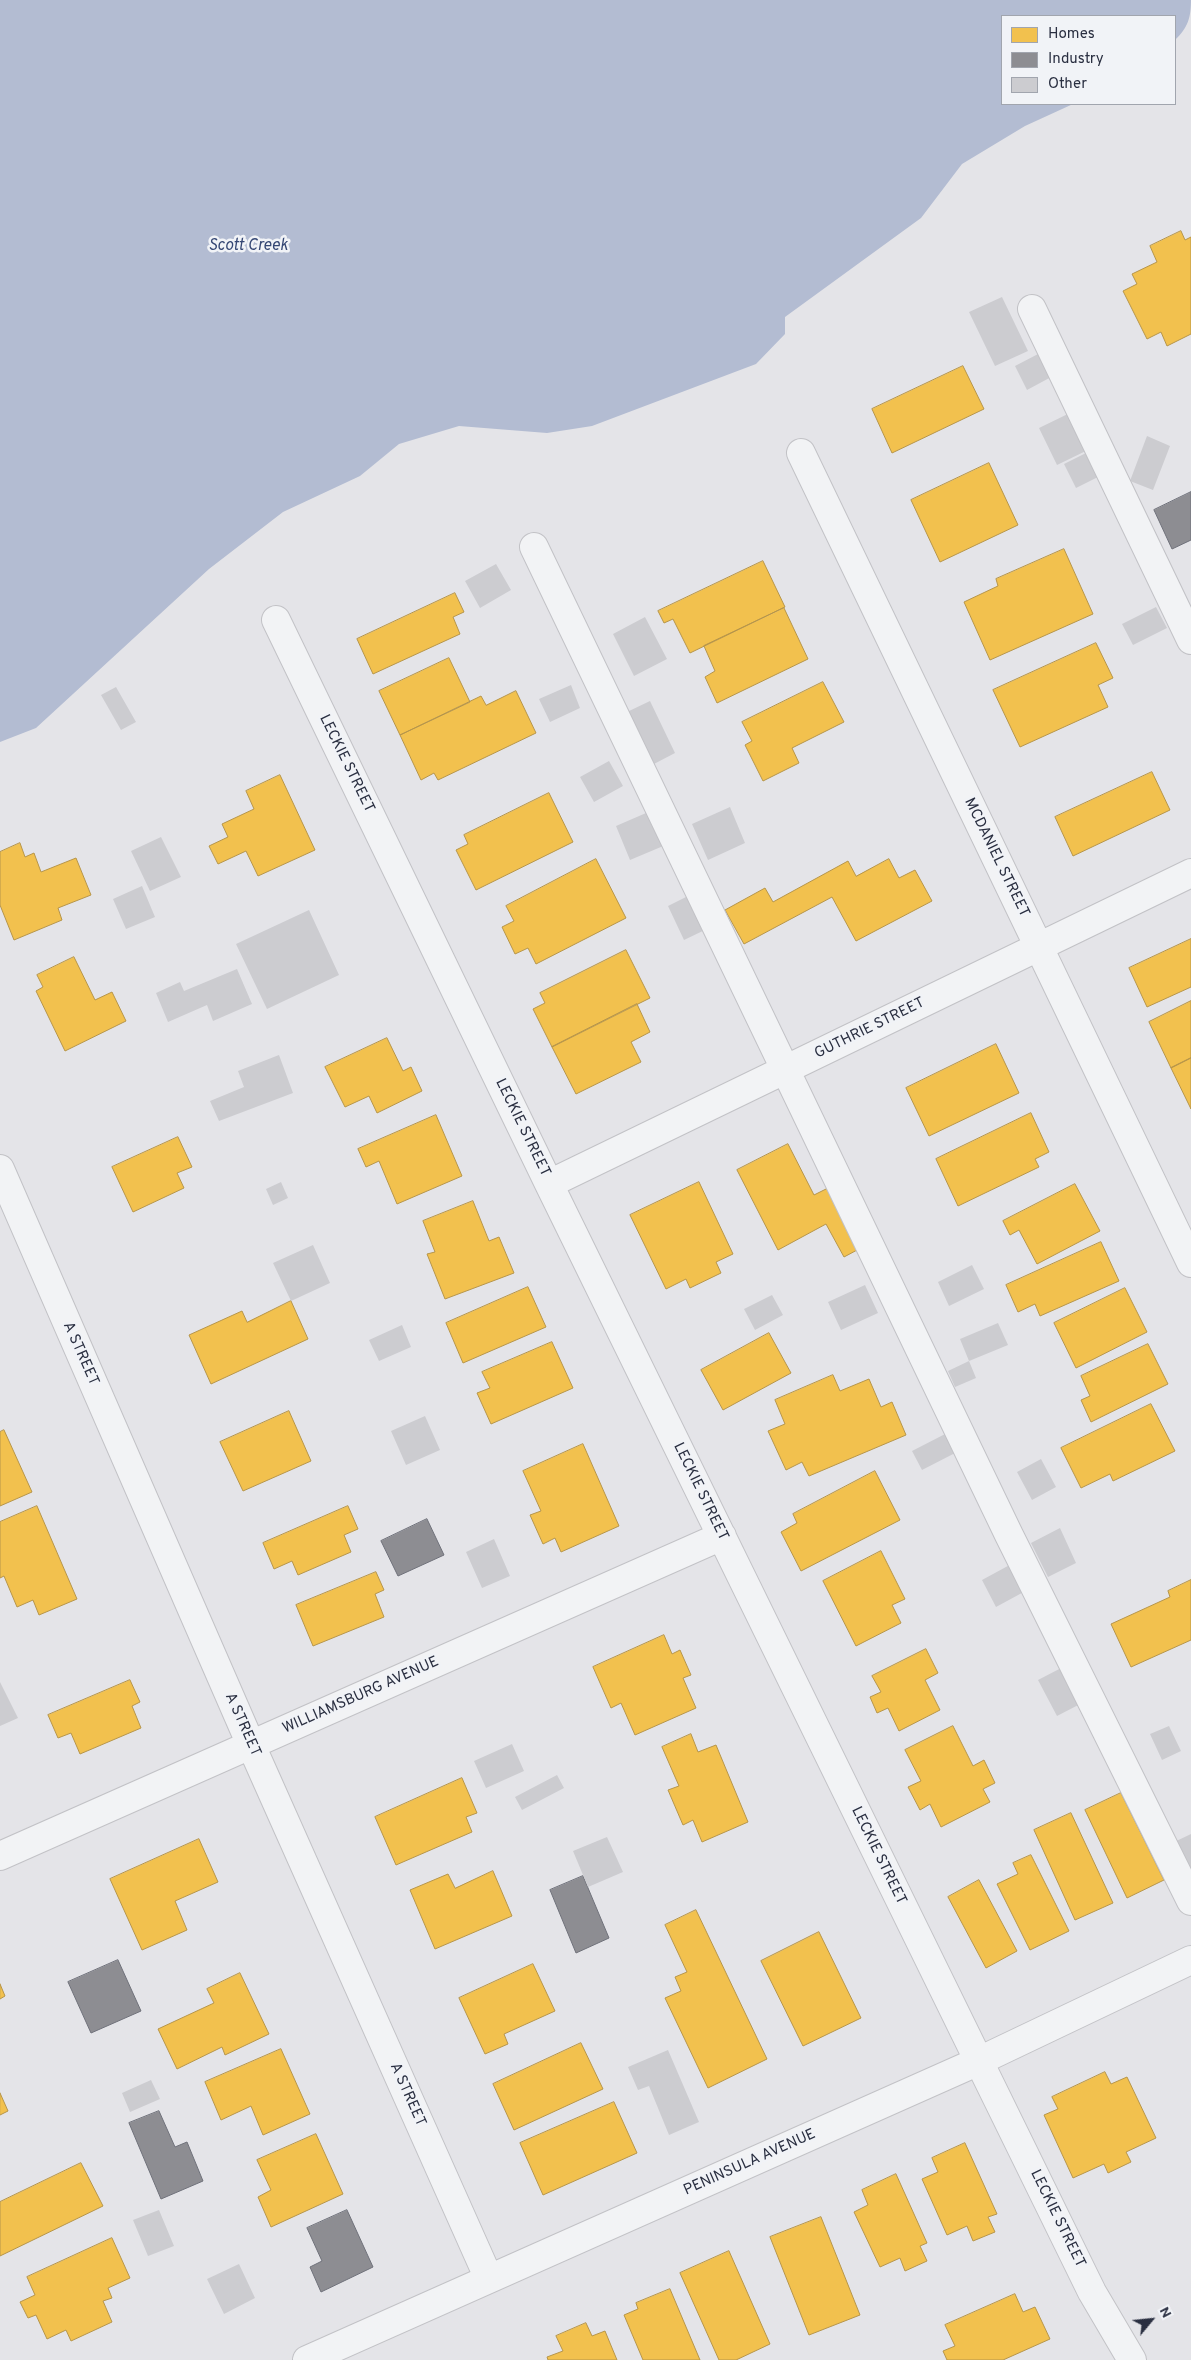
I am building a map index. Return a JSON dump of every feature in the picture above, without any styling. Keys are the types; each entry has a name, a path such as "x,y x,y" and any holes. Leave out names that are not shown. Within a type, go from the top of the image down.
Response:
{"street":[{"path":"1032,309 1191,640"},
{"name":"MCDANIEL STREET","path":"801,453 1191,1263"},
{"path":"534,547 1009,1535 1191,1901"},
{"name":"LECKIE STREET","path":"276,620 549,1184 1092,2292 1132,2360"},
{"name":"GUTHRIE STREET","path":"549,1184 1191,873"},
{"name":"A STREET","path":"0,1169 251,1745 489,2279"},
{"name":"WILLIAMSBURG AVENUE","path":"0,1856 722,1536"},
{"name":"PENINSULA AVENUE","path":"307,2360 979,2061 1191,1960"}],"water":[{"name":"Scott Creek","path":"0,0 1191,0 1188,22 1176,39 1176,15 1001,15 1001,105 1071,105 1025,126 962,164 921,218 785,317 785,334 756,364 592,426 547,433 459,426 399,444 360,476 283,512 209,569 36,728 0,742"}],"building: Homes":[{"path":"1181,231 1185,240 1191,237 1191,334 1167,346 1161,332 1147,339 1123,291 1137,284 1132,274 1157,262 1150,246"},
{"path":"963,366 984,409 892,453 872,409"},
{"path":"989,463 1018,525 940,562 911,500"},
{"path":"1064,549 1093,614 990,660 964,602 998,586 996,579"},
{"path":"763,561 785,607 690,653 673,619 664,623 658,611"},
{"path":"455,593 464,612 453,617 460,634 373,674 357,639"},
{"path":"784,608 808,659 717,703 705,677 715,671 704,646"},
{"path":"1096,643 1113,678 1098,685 1108,707 1020,747 993,690"},
{"path":"449,658 470,702 400,735 379,691"},
{"path":"823,682 844,722 792,748 799,763 763,781 745,745 752,741 742,722"},
{"path":"516,691 536,733 438,780 434,773 421,780 400,735 481,696 486,705"},
{"path":"1152,772 1170,810 1073,856 1055,817"},
{"path":"280,775 315,850 258,876 246,851 218,864 209,846 228,837 222,824 254,809 246,791"},
{"path":"549,793 573,842 476,890 456,850 468,844 464,835"},
{"path":"20,843 25,857 34,853 41,872 76,858 91,895 58,908 62,920 14,940 0,905 0,852"},
{"path":"596,859 626,918 536,964 528,948 515,954 502,927 514,921 506,906"},
{"path":"889,859 899,878 915,870 932,901 856,941 832,897 744,944 725,910 765,888 773,902 848,861 856,876"},
{"path":"1191,939 1191,987 1147,1007 1129,968"},
{"path":"626,950 650,998 552,1047 533,1009 545,1003 540,993"},
{"path":"74,957 95,1000 112,992 126,1021 65,1051 36,991 43,987 37,975"},
{"path":"1191,1001 1191,1058 1171,1068 1149,1022"},
{"path":"637,1004 650,1032 631,1042 641,1062 576,1094 552,1047"},
{"path":"387,1038 403,1071 411,1067 422,1091 377,1113 369,1096 345,1107 325,1067"},
{"path":"996,1044 1019,1093 929,1136 906,1088"},
{"path":"1191,1058 1191,1109 1171,1068"},
{"path":"1031,1113 1049,1152 1035,1159 1039,1167 958,1206 936,1159"},
{"path":"436,1115 462,1176 397,1204 379,1161 366,1167 358,1149"},
{"path":"178,1137 192,1167 177,1173 184,1188 133,1212 112,1167"},
{"path":"788,1144 814,1195 828,1188 859,1249 844,1257 826,1224 778,1250 737,1170"},
{"path":"699,1182 733,1254 716,1262 721,1273 690,1288 686,1279 666,1289 630,1215"},
{"path":"1075,1184 1100,1231 1037,1264 1019,1230 1010,1235 1003,1221"},
{"path":"473,1201 489,1241 499,1237 514,1273 445,1299 427,1254 435,1252 423,1221"},
{"path":"1101,1242 1119,1281 1040,1316 1035,1304 1018,1312 1006,1285"},
{"path":"528,1287 546,1327 463,1363 446,1323"},
{"path":"1125,1288 1147,1332 1076,1368 1054,1323"},
{"path":"291,1301 308,1339 211,1384 189,1335 242,1311 247,1322"},
{"path":"769,1333 791,1373 723,1410 701,1370"},
{"path":"552,1342 573,1388 491,1424 477,1393 490,1388 482,1372"},
{"path":"1148,1344 1168,1384 1091,1422 1081,1400 1090,1396 1081,1376"},
{"path":"833,1375 840,1391 869,1379 881,1407 892,1402 906,1435 809,1476 802,1462 786,1470 768,1431 785,1424 775,1400"},
{"path":"1151,1404 1175,1451 1113,1481 1110,1474 1081,1488 1061,1448"},
{"path":"289,1411 311,1461 243,1491 220,1442"},
{"path":"4,1430 32,1492 0,1506 0,1432"},
{"path":"583,1444 619,1526 561,1552 555,1538 543,1544 530,1515 541,1511 523,1471"},
{"path":"875,1471 900,1520 801,1571 781,1532 797,1523 793,1514"},
{"path":"37,1506 77,1599 39,1615 33,1600 17,1607 4,1576 0,1578 0,1522"},
{"path":"348,1506 358,1529 344,1535 351,1552 298,1575 292,1561 274,1569 263,1543"},
{"path":"881,1551 905,1599 892,1605 901,1623 856,1646 823,1581"},
{"path":"376,1572 384,1590 375,1594 384,1617 313,1646 296,1605"},
{"path":"1191,1580 1191,1640 1131,1667 1111,1624 1170,1597 1168,1591"},
{"path":"664,1635 672,1654 680,1650 691,1675 683,1678 696,1708 635,1735 621,1703 611,1708 593,1667"},
{"path":"926,1649 938,1673 925,1680 940,1710 899,1731 888,1708 877,1713 870,1697 881,1692 872,1676"},
{"path":"130,1680 140,1702 132,1706 141,1728 80,1754 71,1733 58,1738 48,1715"},
{"path":"953,1726 973,1766 984,1760 995,1783 983,1789 990,1802 941,1827 930,1804 920,1810 908,1787 921,1781 905,1750"},
{"path":"691,1734 698,1752 716,1745 748,1822 702,1842 693,1820 683,1825 668,1790 679,1786 662,1747"},
{"path":"462,1778 477,1813 466,1817 472,1832 396,1865 375,1817"},
{"path":"1121,1793 1164,1880 1127,1898 1085,1810"},
{"path":"1071,1813 1113,1903 1075,1920 1034,1830"},
{"path":"199,1839 218,1882 175,1901 187,1930 142,1950 110,1879"},
{"path":"1031,1855 1069,1931 1030,1950 997,1884 1018,1874 1013,1863"},
{"path":"493,1871 512,1916 435,1949 410,1890 448,1874 455,1888"},
{"path":"979,1880 1017,1951 986,1968 948,1897"},
{"path":"696,1910 767,2059 708,2088 665,1998 681,1991 675,1977 687,1972 665,1925"},
{"path":"819,1932 861,2018 803,2046 761,1961"},
{"path":"533,1964 555,2011 504,2034 508,2044 485,2054 459,1998"},
{"path":"240,1973 269,2034 225,2055 222,2047 177,2069 158,2029 214,2003 207,1989"},
{"path":"0,1984 5,1996 0,1999"},
{"path":"581,2043 603,2089 514,2130 493,2084"},
{"path":"281,2049 310,2114 263,2135 251,2106 221,2120 205,2082"},
{"path":"1105,2072 1111,2084 1127,2077 1156,2138 1126,2152 1131,2162 1108,2173 1104,2164 1073,2178 1044,2115 1058,2109 1052,2097"},
{"path":"0,2093 8,2111 0,2115"},
{"path":"614,2102 637,2153 543,2195 520,2143"},
{"path":"316,2134 343,2194 271,2227 258,2197 271,2190 257,2160"},
{"path":"965,2143 997,2214 988,2217 995,2232 973,2241 967,2226 947,2235 922,2179 938,2172 932,2158"},
{"path":"81,2163 103,2206 0,2256 0,2202"},
{"path":"896,2174 927,2243 920,2246 927,2261 905,2271 900,2258 880,2267 854,2212 868,2205 862,2190"},
{"path":"821,2217 860,2315 809,2335 770,2237"},
{"path":"112,2238 130,2278 108,2288 112,2298 103,2301 112,2322 71,2341 66,2330 47,2339 36,2315 28,2318 20,2302 35,2295 27,2277"},
{"path":"729,2251 770,2344 736,2360 719,2360 680,2273"},
{"path":"670,2289 700,2360 643,2360 624,2315 638,2309 636,2303"},
{"path":"1015,2294 1023,2312 1035,2307 1050,2339 1003,2360 947,2360 943,2351 955,2346 945,2325"},
{"path":"586,2323 592,2336 605,2331 617,2360 548,2360 547,2357 563,2351 556,2336"}],"building: Industry":[{"path":"1191,492 1191,540 1172,549 1154,510"},
{"path":"427,1519 444,1555 398,1576 381,1541"},
{"path":"583,1876 609,1938 576,1953 550,1890"},
{"path":"118,1960 141,2011 91,2033 68,1982"},
{"path":"159,2111 175,2147 187,2142 203,2181 161,2199 129,2123"},
{"path":"347,2210 373,2267 321,2292 310,2267 322,2261 307,2228"}],"building: Other":[{"path":"1002,297 1028,351 995,366 969,312"},
{"path":"1040,353 1053,376 1027,390 1015,366"},
{"path":"1074,411 1092,448 1057,465 1039,428"},
{"path":"1147,436 1170,446 1153,490 1130,481"},
{"path":"1090,451 1102,475 1076,488 1064,464"},
{"path":"496,564 511,590 480,608 465,581"},
{"path":"1156,607 1167,628 1133,645 1122,624"},
{"path":"645,617 667,659 634,676 613,634"},
{"path":"571,685 580,708 550,722 539,699"},
{"path":"116,687 136,722 121,730 101,695"},
{"path":"650,701 675,753 652,765 627,712"},
{"path":"609,761 623,786 594,802 580,777"},
{"path":"730,807 745,843 708,860 692,824"},
{"path":"653,810 668,844 630,860 616,826"},
{"path":"161,837 181,877 150,891 131,851"},
{"path":"142,886 155,917 126,929 113,899"},
{"path":"694,893 711,927 684,940 668,906"},
{"path":"309,910 339,975 267,1009 236,944"},
{"path":"237,969 252,1004 213,1021 207,1005 168,1022 156,993 180,982 184,991"},
{"path":"279,1055 293,1093 219,1121 210,1101 244,1087 238,1071"},
{"path":"281,1182 288,1198 273,1205 266,1189"},
{"path":"313,1245 330,1283 291,1301 273,1263"},
{"path":"972,1265 984,1289 949,1306 938,1282"},
{"path":"865,1285 878,1313 841,1330 828,1302"},
{"path":"772,1295 783,1315 755,1330 744,1309"},
{"path":"998,1323 1008,1345 969,1361 960,1339"},
{"path":"402,1325 411,1347 379,1361 369,1340"},
{"path":"969,1361 976,1378 955,1387 948,1371"},
{"path":"425,1416 440,1450 406,1465 391,1431"},
{"path":"949,1432 959,1451 922,1470 912,1451"},
{"path":"1041,1459 1056,1487 1032,1500 1017,1472"},
{"path":"1060,1528 1076,1563 1048,1577 1031,1543"},
{"path":"494,1539 510,1576 482,1588 466,1552"},
{"path":"1017,1561 1031,1588 996,1607 982,1580"},
{"path":"1065,1666 1084,1702 1057,1716 1038,1680"},
{"path":"0,1682 18,1718 0,1726"},
{"path":"1169,1726 1181,1751 1162,1760 1150,1734"},
{"path":"512,1744 524,1771 486,1788 474,1761"},
{"path":"557,1775 564,1788 522,1810 515,1797"},
{"path":"1191,1834 1191,1892 1168,1845"},
{"path":"607,1837 623,1872 588,1887 573,1851"},
{"path":"668,2050 699,2122 669,2135 649,2086 638,2090 628,2067"},
{"path":"151,2080 160,2099 130,2112 122,2093"},
{"path":"159,2210 174,2246 148,2256 133,2220"},
{"path":"239,2264 255,2298 224,2314 207,2279"}]}
